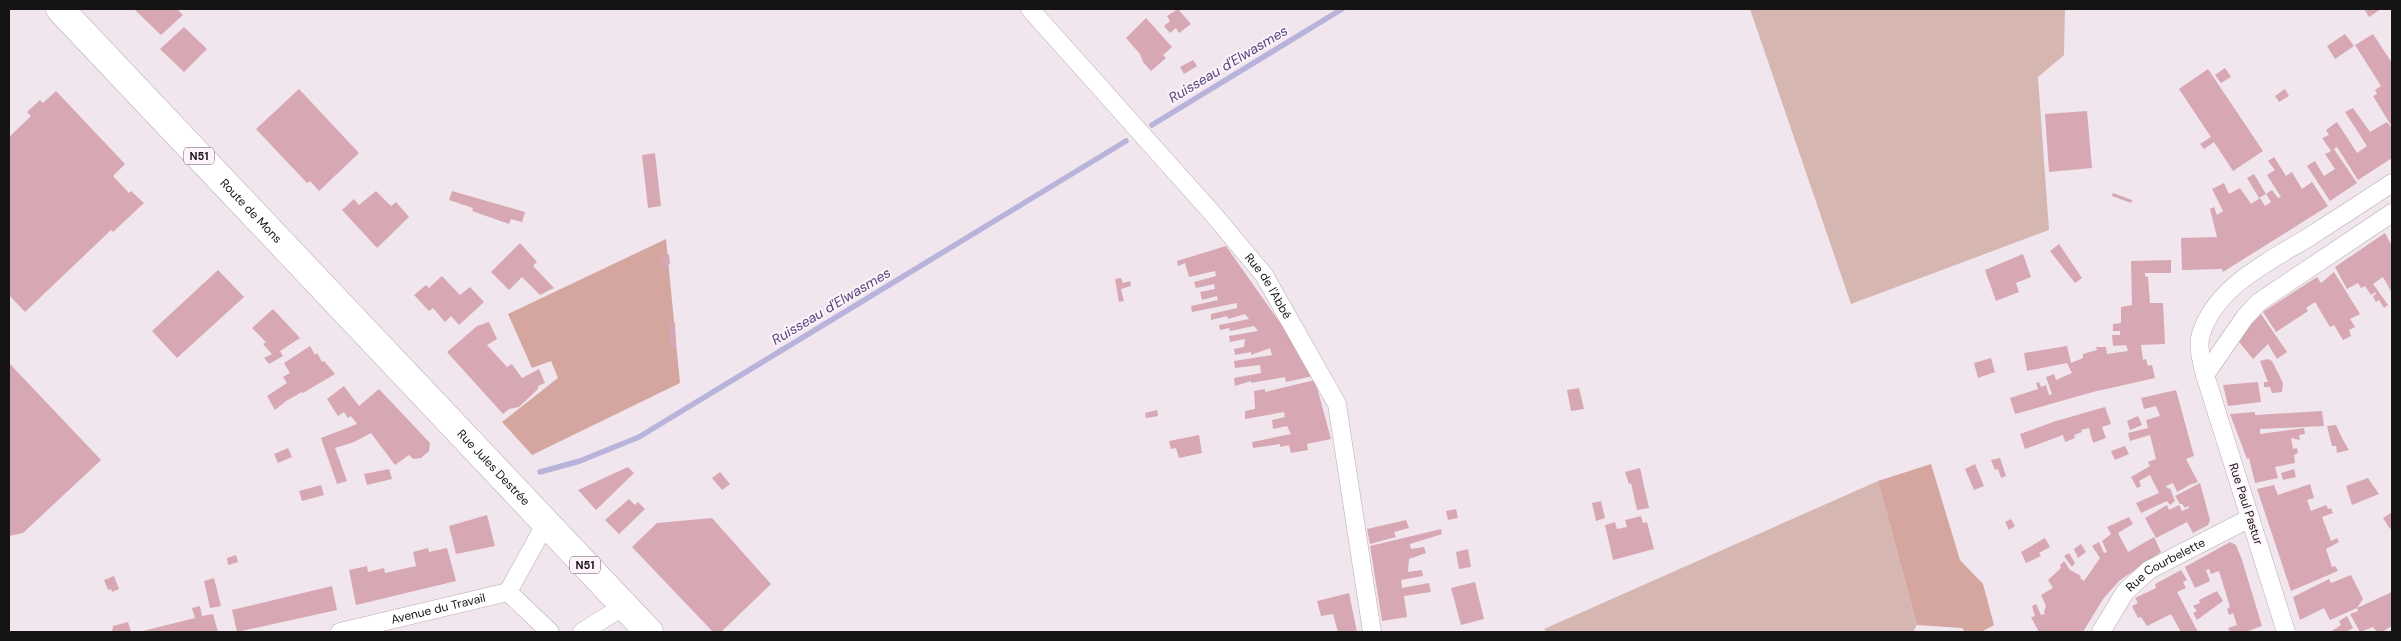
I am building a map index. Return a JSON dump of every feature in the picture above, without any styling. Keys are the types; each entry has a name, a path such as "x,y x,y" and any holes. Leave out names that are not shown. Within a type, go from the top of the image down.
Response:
{"main road":[{"name":"Route de Mons","path":"60,9 339,303"},
{"name":"Rue Jules Destrée","path":"339,303 649,632"}],"street":[{"name":"Rue de l'Abbé","path":"1030,9 1213,214 1264,275 1337,404 1372,632"},
{"name":"Rue Paul Pastur","path":"2286,632 2205,375 2200,345 2201,335 2221,300 2235,286 2392,183"},
{"path":"2205,375 2245,317 2259,302 2392,213"},
{"path":"2286,252 2300,274"},
{"name":"Rue Courbelette","path":"2100,632 2125,592 2149,570 2250,518"},
{"path":"546,523 508,592 550,632"},
{"name":"Avenue du Travail","path":"340,632 508,592"},
{"path":"582,632 624,606"}],"shaded area":[{"path":"1750,9 2065,9 2064,55 2038,77 2049,230 1851,304"},
{"path":"666,239 680,383 532,455 502,422 558,378 551,361 532,368 508,314"},
{"path":"1931,464 1960,560 1983,584 1994,625 1981,632 1965,632 1962,628 1917,625 1878,481"},
{"path":"1878,481 1917,625 1913,632 1547,632 1544,629"}],"building":[{"path":"177,9 183,15 161,35 135,10"},
{"path":"1178,9 1191,24 1179,33 1176,28 1170,33 1164,26 1170,21 1167,16"},
{"path":"2364,9 2381,9 2369,17"},
{"path":"1146,18 1172,47 1163,55 1166,58 1151,71 1126,38"},
{"path":"184,27 207,49 184,72 160,49"},
{"path":"2345,34 2354,46 2335,59 2327,46"},
{"path":"2373,34 2392,63 2392,127 2373,96 2377,94 2375,90 2381,86 2355,45"},
{"path":"1193,60 1197,66 1184,74 1180,67"},
{"path":"2225,68 2231,77 2221,83 2215,75"},
{"path":"2208,69 2263,151 2233,171 2214,142 2204,149 2200,144 2211,137 2179,89"},
{"path":"299,89 359,153 319,191 310,181 307,183 256,129"},
{"path":"2285,89 2289,96 2279,102 2275,96"},
{"path":"56,91 125,164 113,176 129,193 131,191 144,203 113,232 111,230 25,312 9,295 9,137 31,116 27,112 40,100 43,103"},
{"path":"2353,108 2370,132 2387,122 2392,128 2392,158 2358,180 2337,147 2334,149 2357,183 2330,201 2307,166 2315,161 2324,176 2335,169 2325,154 2331,151 2322,138 2329,135 2326,130 2337,122 2357,153 2367,146 2345,112"},
{"path":"2087,111 2092,168 2049,172 2045,114"},
{"path":"655,153 661,206 648,208 642,155"},
{"path":"2274,157 2286,176 2292,172 2302,189 2312,182 2328,206 2223,272 2222,269 2182,270 2181,238 2217,237 2210,209 2214,207 2217,215 2223,211 2212,189 2224,183 2229,194 2240,188 2251,204 2260,198 2265,206 2271,202 2266,194 2272,190 2278,198 2281,197 2267,175 2275,170 2268,161"},
{"path":"2254,174 2266,194 2259,198 2247,178"},
{"path":"376,191 391,206 396,202 409,217 377,248 342,210 354,199 359,205"},
{"path":"452,191 525,212 522,222 511,219 509,224 472,211 473,208 449,200"},
{"path":"2113,193 2132,200 2131,203 2112,196"},
{"path":"2385,233 2392,246 2392,293 2383,277 2373,284 2388,305 2384,308 2379,300 2376,302 2373,296 2376,294 2375,292 2371,295 2365,286 2361,288 2358,283 2347,289 2335,267"},
{"path":"520,243 537,262 533,266 554,288 540,295 522,277 509,290 491,272"},
{"path":"2059,244 2082,278 2075,283 2050,251"},
{"path":"1226,246 1290,337 1313,376 1286,382 1285,377 1251,383 1251,381 1235,386 1234,378 1261,373 1260,365 1235,368 1234,361 1272,355 1270,348 1251,355 1251,352 1235,355 1234,349 1244,347 1245,339 1230,342 1229,336 1258,331 1254,326 1230,331 1229,328 1220,330 1219,325 1249,319 1245,314 1228,319 1227,316 1211,320 1211,314 1237,308 1237,303 1192,312 1191,306 1218,300 1217,296 1202,300 1200,292 1215,289 1214,284 1196,288 1194,282 1216,276 1215,271 1189,277 1185,263 1178,266 1177,261"},
{"path":"669,254 670,264 663,268 658,260"},
{"path":"2023,254 2031,277 2016,283 2019,292 1996,301 1985,270"},
{"path":"2171,260 2171,273 2145,273 2145,276 2148,277 2150,303 2163,303 2165,344 2141,345 2143,360 2146,359 2148,366 2152,365 2155,378 2093,392 2015,414 2010,398 2038,389 2036,383 2039,382 2041,387 2046,385 2049,395 2052,394 2046,377 2054,374 2056,380 2072,373 2067,363 2027,371 2024,353 2067,346 2071,363 2083,358 2083,354 2097,350 2096,347 2106,347 2107,354 2128,351 2126,345 2113,346 2112,335 2120,335 2120,331 2113,331 2113,324 2121,323 2121,307 2132,305 2131,261"},
{"path":"218,270 244,297 177,358 152,331"},
{"path":"2334,272 2360,314 2350,319 2355,327 2349,330 2351,336 2343,340 2334,325 2330,327 2315,302 2306,308 2308,311 2276,332 2263,312 2317,277 2321,283"},
{"path":"442,276 460,295 470,287 484,302 459,325 451,316 445,322 433,308 429,311 414,295 426,285 429,288"},
{"path":"1121,278 1123,283 1130,281 1131,286 1121,289 1124,301 1119,302 1115,279"},
{"path":"273,309 300,338 280,351 283,356 269,364 264,358 272,354 263,344 266,342 252,328"},
{"path":"2261,314 2287,352 2277,359 2268,344 2253,359 2239,342 2239,336"},
{"path":"489,322 497,339 487,345 507,367 512,364 522,378 539,369 545,383 538,386 538,389 519,407 509,409 503,414 447,352 477,326"},
{"path":"669,323 675,323 676,348 670,348"},
{"path":"310,346 315,355 317,353 322,362 324,361 335,374 286,401 275,410 267,396 287,383 283,377 290,373 284,363"},
{"path":"1991,358 1995,372 1978,378 1974,363"},
{"path":"2268,359 2272,361 2283,383 2282,392 2272,393 2270,387 2264,387 2264,382 2268,382 2260,361"},
{"path":"9,363 101,460 23,533 9,536"},
{"path":"1315,380 1331,439 1307,444 1308,450 1291,453 1289,445 1280,447 1280,444 1253,448 1252,442 1291,434 1287,426 1273,429 1272,420 1285,417 1284,412 1245,419 1245,411 1255,409 1254,391 1265,389 1265,392"},
{"path":"2258,382 2261,402 2228,406 2223,385"},
{"path":"344,386 359,406 379,389 430,443 429,451 421,458 413,459 409,455 395,465 371,433 354,442 335,448 347,481 337,484 321,438 357,424 351,416 348,418 344,412 338,416 327,399"},
{"path":"1579,388 1584,409 1571,411 1567,390"},
{"path":"2176,390 2194,456 2186,459 2198,482 2177,492 2173,483 2166,486 2168,489 2170,488 2175,501 2170,505 2167,501 2141,513 2136,503 2159,493 2150,475 2139,481 2141,486 2137,488 2131,477 2150,466 2148,462 2156,459 2150,435 2156,433 2130,441 2128,433 2148,428 2146,420 2160,416 2156,406 2144,409 2141,398"},
{"path":"2105,407 2111,424 2102,427 2106,438 2093,443 2089,428 2081,430 2082,432 2074,435 2075,438 2065,442 2063,435 2025,449 2020,434"},
{"path":"1157,410 1158,416 1146,418 1145,413"},
{"path":"2322,411 2324,426 2260,429 2260,434 2304,428 2305,434 2299,435 2300,440 2291,438 2293,449 2297,448 2298,453 2294,455 2295,463 2275,467 2278,478 2255,483 2249,458 2247,459 2230,414 2255,412 2255,415"},
{"path":"2138,416 2142,425 2130,430 2127,421"},
{"path":"2336,425 2349,450 2337,453 2336,446 2332,446 2327,426"},
{"path":"1199,435 1202,453 1179,458 1176,448 1171,449 1169,441"},
{"path":"2125,446 2129,454 2115,460 2111,451"},
{"path":"288,448 292,457 278,463 274,454"},
{"path":"2000,458 2006,476 2001,478 1998,469 1995,470 1991,460"},
{"path":"1975,464 1984,486 1974,490 1965,469"},
{"path":"628,467 634,473 596,510 578,490"},
{"path":"1640,468 1649,508 1637,510 1631,483 1629,484 1625,472"},
{"path":"389,469 392,479 367,485 364,474"},
{"path":"2294,469 2296,477 2283,480 2281,473"},
{"path":"720,472 730,484 722,490 712,478"},
{"path":"2368,478 2379,494 2352,505 2346,486"},
{"path":"2200,483 2210,520 2208,525 2193,533 2187,522 2156,538 2145,518 2167,505 2169,510 2179,505 2182,511 2189,508 2188,506 2185,508 2180,504 2175,496"},
{"path":"2310,484 2314,498 2307,500 2311,511 2326,505 2328,509 2331,508 2333,513 2322,517 2331,541 2337,538 2339,542 2326,549 2332,567 2335,566 2338,571 2291,591 2257,489 2274,485 2278,495"},
{"path":"321,485 324,495 302,501 299,491"},
{"path":"629,499 635,505 638,502 645,509 619,534 605,520"},
{"path":"1601,501 1605,518 1596,521 1592,503"},
{"path":"1456,509 1458,518 1448,520 1446,511"},
{"path":"2391,513 2392,527 2390,529 2383,518"},
{"path":"487,515 495,546 456,554 449,526"},
{"path":"1641,516 1643,523 1647,522 1654,549 1613,560 1605,525 1615,522 1617,529 1627,527 1625,520"},
{"path":"2129,517 2133,524 2118,533 2128,552 2154,537 2161,552 2119,581 2103,599 2083,632 2039,632 2031,617 2035,616 2032,606 2036,604 2041,615 2045,614 2046,606 2041,595 2053,588 2048,580 2061,568 2060,565 2064,561 2070,570 2081,576 2080,578 2084,581 2100,558 2092,546 2099,542 2104,553 2107,552 2102,541 2111,534 2107,527"},
{"path":"712,518 771,584 721,632 713,632 632,547 657,523"},
{"path":"2011,519 2015,526 2009,530 2005,522"},
{"path":"1406,520 1409,528 1394,532 1396,537 1370,544 1367,529"},
{"path":"1441,529 1442,534 1410,544 1411,549 1424,547 1426,553 1409,559 1408,572 1422,570 1423,576 1401,580 1402,588 1429,583 1431,592 1404,596 1407,617 1382,621 1370,546"},
{"path":"2045,538 2050,547 2039,553 2041,556 2026,563 2021,552"},
{"path":"2230,542 2236,545 2242,560 2262,626 2245,632 2230,632 2228,628 2237,625 2233,613 2229,615 2227,609 2230,607 2219,571 2211,574 2209,569 2206,570 2210,581 2195,588 2185,567"},
{"path":"2081,544 2086,552 2078,558 2074,549"},
{"path":"428,548 429,552 447,548 456,581 356,605 349,570 367,566 368,572 384,568 385,573 416,566 413,552"},
{"path":"1468,549 1471,567 1459,569 1456,552"},
{"path":"2069,553 2075,563 2072,567 2064,556"},
{"path":"236,555 238,562 228,565 227,558"},
{"path":"2181,570 2187,580 2183,582 2186,588 2177,592 2198,632 2181,632 2171,614 2147,626 2141,617 2138,618 2132,606 2138,603 2135,598 2156,588 2155,584"},
{"path":"2351,575 2363,599 2357,608 2330,620 2324,608 2300,620 2293,597 2329,579 2331,583"},
{"path":"114,576 119,589 112,592 111,589 108,590 104,580"},
{"path":"214,578 221,606 210,608 204,581"},
{"path":"1475,582 1484,619 1461,625 1451,588"},
{"path":"332,586 337,610 237,632 232,610"},
{"path":"2217,591 2223,601 2197,620 2193,613 2197,611 2193,606 2200,603 2199,600"},
{"path":"2392,592 2392,626 2382,632 2377,632 2373,627 2360,632 2350,614 2358,611 2357,608"},
{"path":"1349,593 1357,632 1338,632 1333,614 1321,616 1317,601"},
{"path":"200,606 202,616 213,614 218,632 139,632 195,618 192,608"},
{"path":"2347,616 2353,628 2346,632 2330,632 2341,625 2339,621"},
{"path":"128,622 131,632 112,632 113,626"}],"waterway":[{"name":"Ruisseau d'Elwasmes","path":"1152,125 1342,9"},
{"name":"Ruisseau d'Elwasmes","path":"540,472 580,461 639,437 1126,141"}]}
